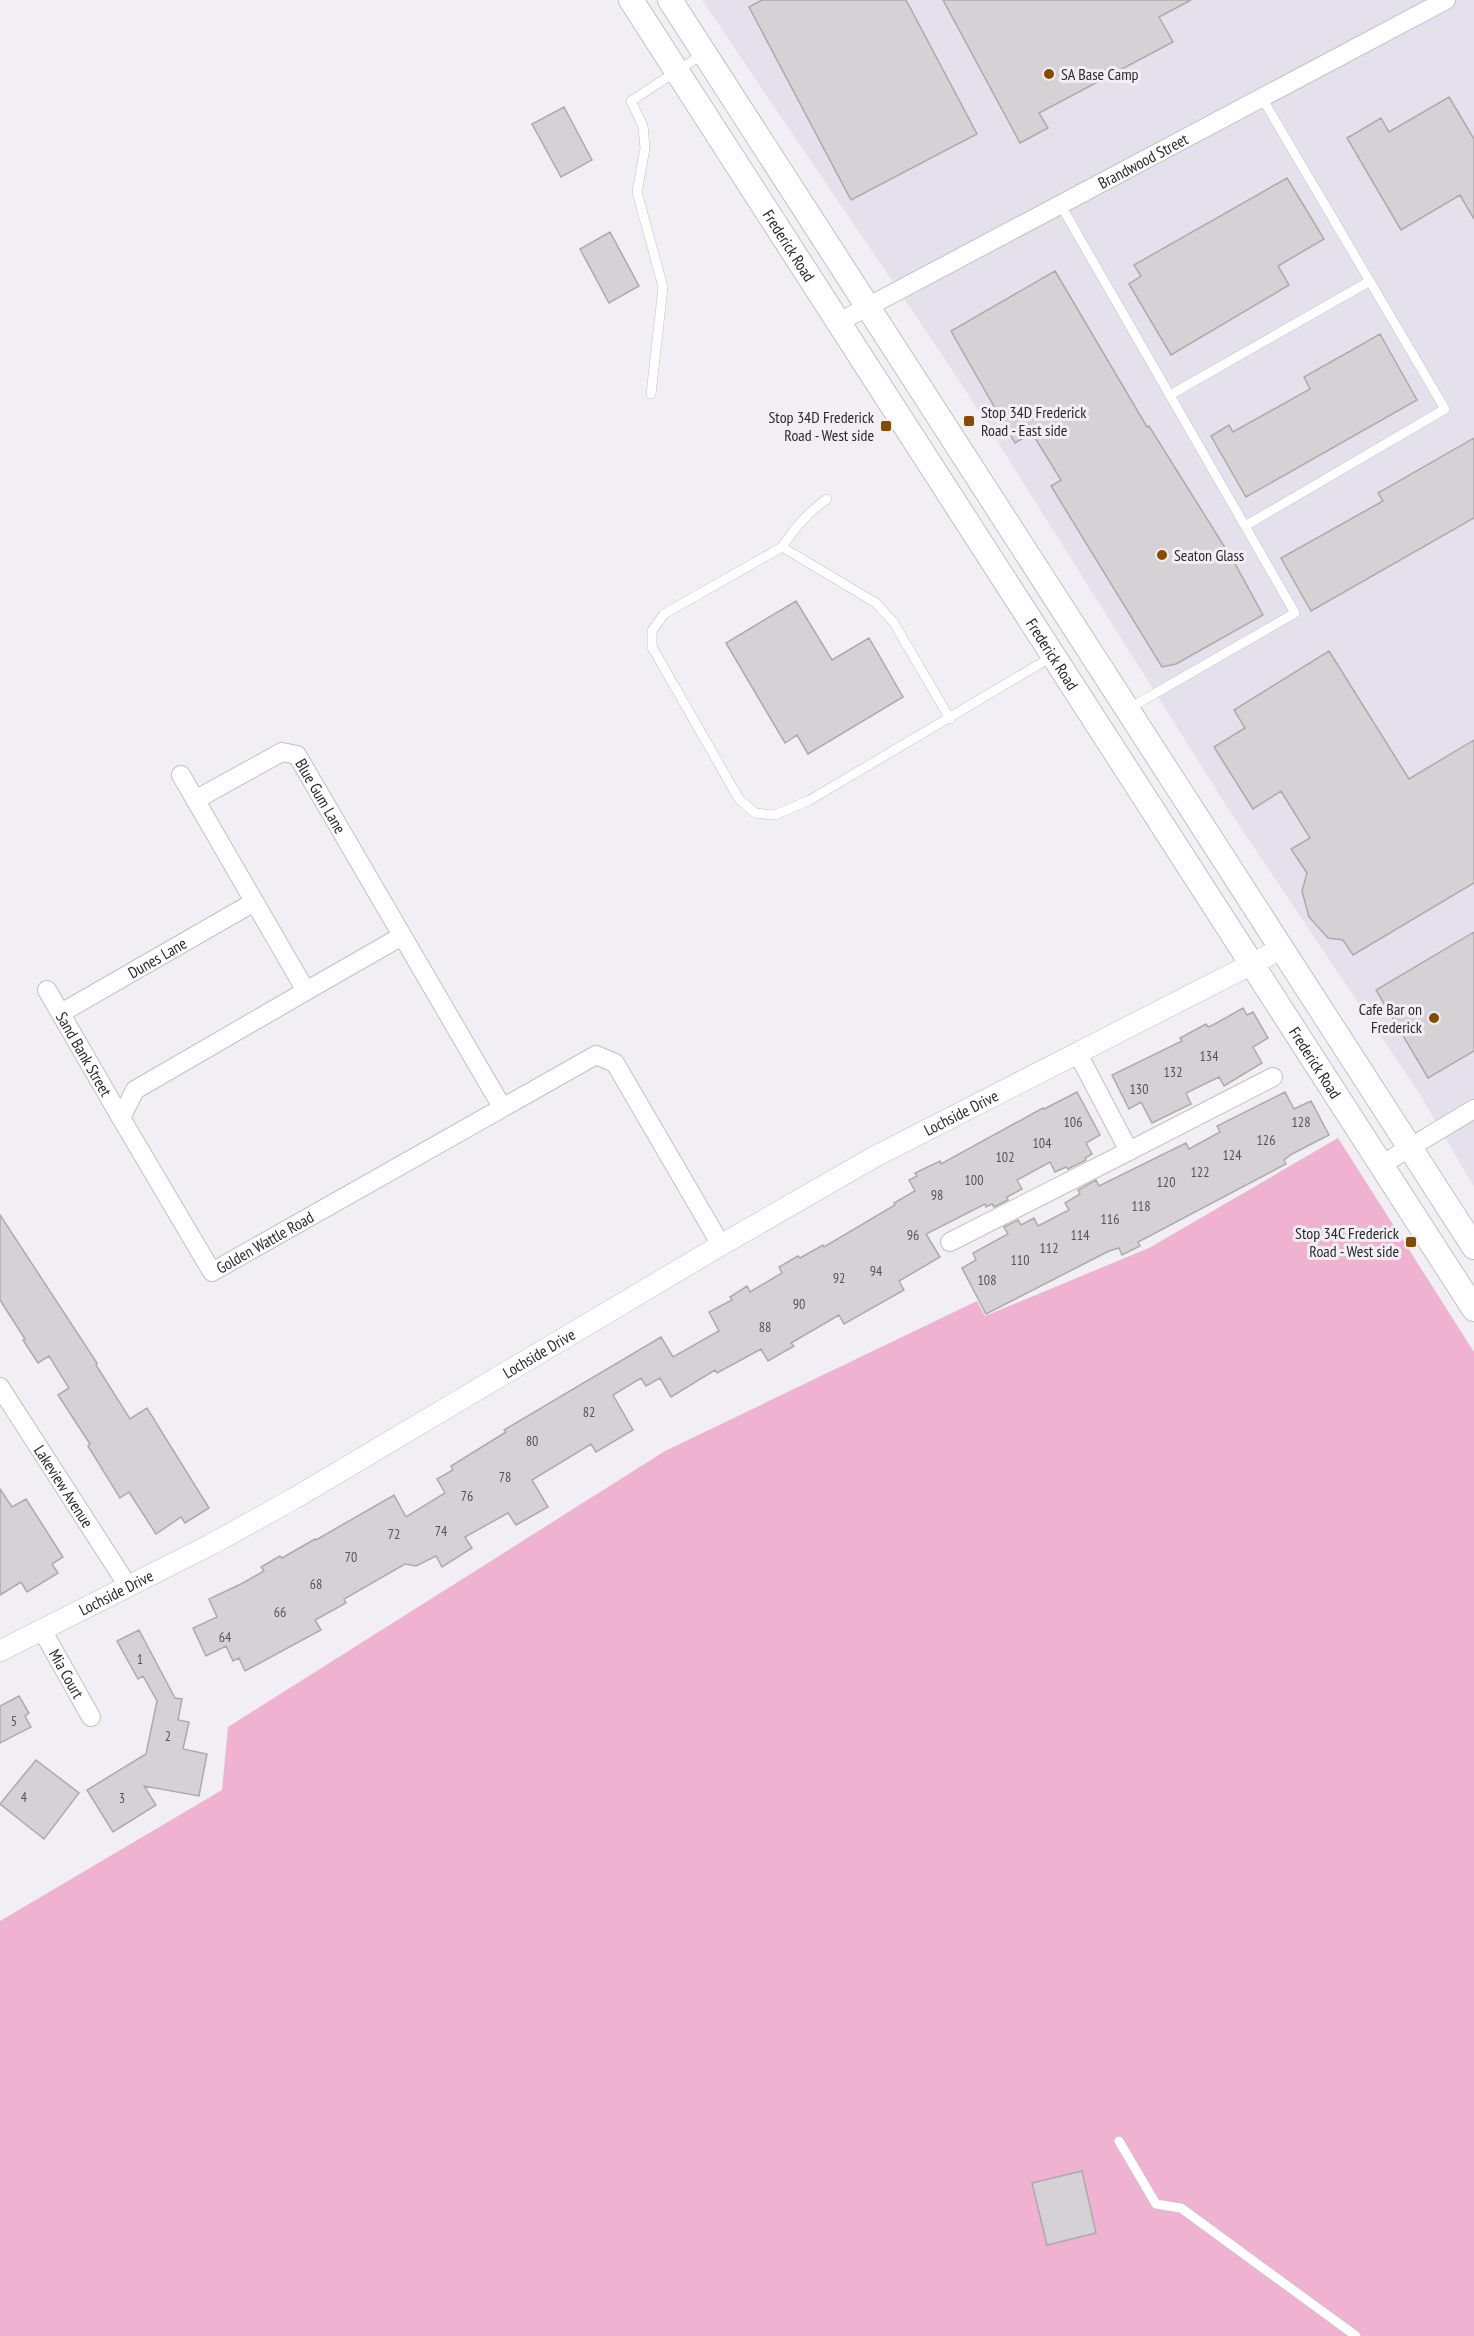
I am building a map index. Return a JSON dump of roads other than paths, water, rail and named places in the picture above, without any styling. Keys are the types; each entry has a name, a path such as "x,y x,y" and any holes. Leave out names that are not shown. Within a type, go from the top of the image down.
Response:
{"main road":[{"name":"Frederick Road","path":"631,0 1474,1310"},
{"name":"Frederick Road","path":"670,0 1474,1247"}],"street":[{"name":"Brandwood Street","path":"839,322 1446,0"},
{"name":"Blue Gum Lane","path":"195,800 282,752 297,755 502,1107"},
{"path":"181,775 306,991"},
{"name":"Dunes Lane","path":"61,1013 254,902"},
{"path":"121,1118 135,1090 402,936"},
{"name":"Lochside Drive","path":"0,1651 128,1587 295,1498 721,1245 876,1156 1281,949"},
{"name":"Sand Bank Street","path":"48,990 121,1118"},
{"path":"1077,1052 1129,1151"},
{"name":"Golden Wattle Road","path":"121,1118 212,1272 596,1055 615,1064 721,1245"},
{"path":"950,1242 1273,1077"},
{"path":"1381,1165 1474,1109"},
{"name":"Lakeview Avenue","path":"0,1387 128,1587"},
{"name":"Mia Court","path":"42,1630 91,1717"}],"lane":[{"path":"651,394 663,287 637,192 645,148 643,126 631,101 705,53"},
{"path":"1245,526 1445,409 1262,98"},
{"path":"1060,204 1294,613 1127,710"},
{"path":"1170,395 1370,281"},
{"path":"827,499 812,509 796,525 782,547 664,614 652,631 652,647 739,799 755,813 775,815 810,800 1053,656"},
{"path":"782,547 876,603 894,623 950,719"},
{"path":"1119,2140 1156,2204 1181,2208 1356,2336"}],"place":[{"name":"SA Base Camp","path":"1049,74"},
{"name":"Stop 34D Frederick Road - East side","path":"969,421"},
{"name":"Stop 34D Frederick Road - West side","path":"886,426"},
{"name":"Seaton Glass","path":"1162,555"},
{"name":"Cafe Bar on Frederick","path":"1434,1018"},
{"name":"Stop 34C Frederick Road - West side","path":"1411,1242"}]}
